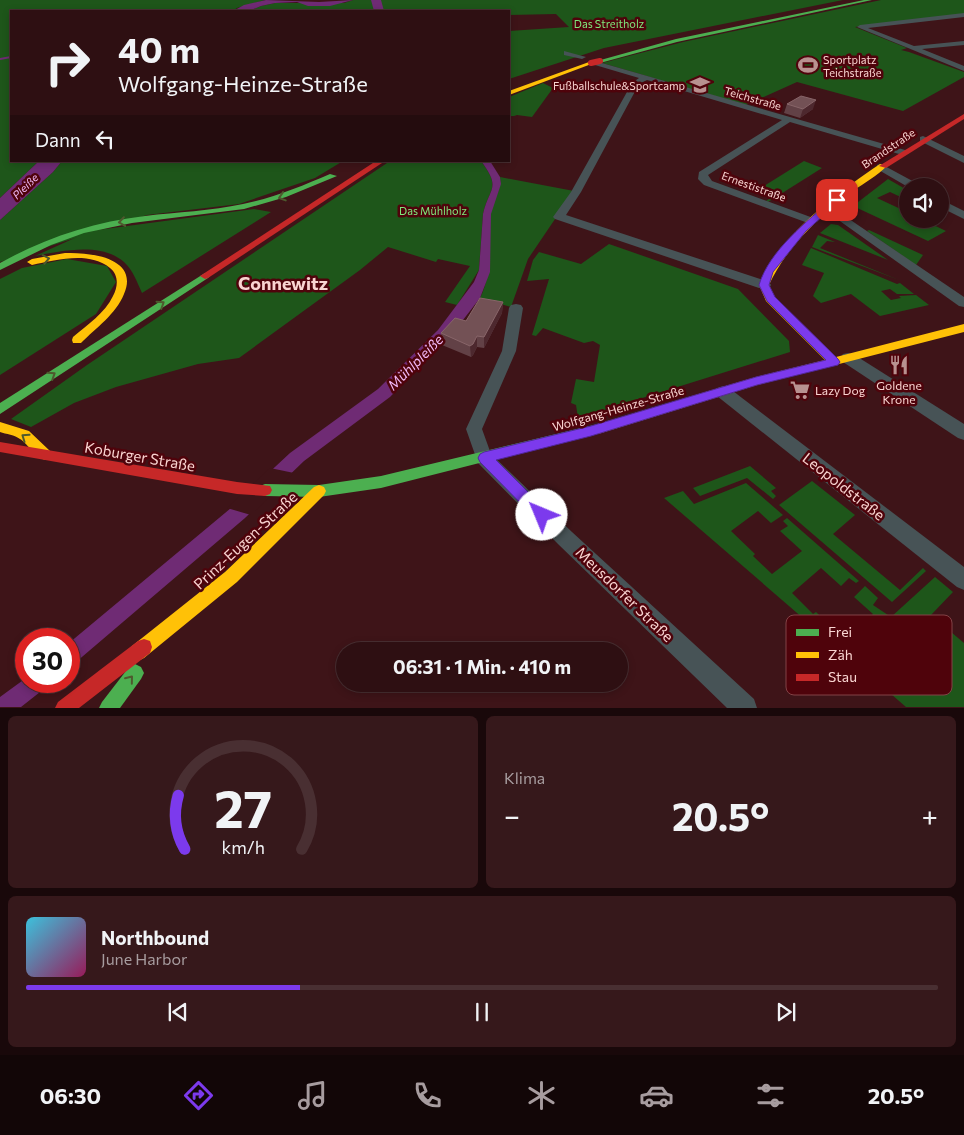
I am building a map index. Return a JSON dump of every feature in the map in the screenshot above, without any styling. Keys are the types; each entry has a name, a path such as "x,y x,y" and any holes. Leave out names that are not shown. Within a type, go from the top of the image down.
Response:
{"main road":[{"path":"510,85 679,35 850,0"},
{"path":"510,94 591,60 870,0"},
{"name":"Brandstraße","path":"764,285 768,272 803,229 826,207 902,152 964,116"},
{"path":"293,204 358,162"},
{"path":"0,409 379,162"},
{"path":"0,267 36,248 92,228 118,222 215,212 252,205 292,193 344,171"},
{"path":"0,274 28,263 66,256 98,258 116,266 122,278 119,293 113,303 73,342 124,310"},
{"path":"764,285 770,298 841,360"},
{"name":"Wolfgang-Heinze-Straße","path":"275,491 319,491 381,482 484,458 591,431 723,392 964,328"},
{"path":"0,427 24,435 45,455"},
{"name":"Koburger Straße","path":"0,447 247,489 275,491"},
{"name":"Prinz-Eugen-Straße","path":"93,701 121,668 144,647 231,577 319,491"},
{"path":"64,708 144,647"},
{"path":"108,708 135,673 144,647"}],"street":[{"path":"964,15 860,27 964,69"},
{"path":"912,49 964,43"},
{"name":"Teichstraße","path":"567,53 644,78 902,152"},
{"path":"644,78 636,83 576,192 559,217 764,285"},
{"name":"Ernestistraße","path":"787,120 703,174 702,179 708,183 812,220"},
{"path":"923,139 964,160"},
{"path":"882,167 901,178"},
{"path":"826,207 964,303"},
{"path":"949,207 964,216"},
{"path":"484,458 474,429 509,351 516,308"},
{"path":"841,360 964,433"},
{"name":"Leopoldstraße","path":"723,392 964,580"},
{"name":"Meusdorfer Straße","path":"484,458 565,538 745,708"}],"green space":[{"path":"0,0 265,0 234,10 10,10 10,162 38,162 0,198"},
{"name":"Das Streitholz","path":"353,0 843,0 604,48 510,79 510,31 569,27 556,14 510,15 510,10 251,10 275,3 344,3"},
{"name":"Sportplatz Teichstraße","path":"881,0 964,0 964,14 855,27 907,48 901,50 964,72 964,77 903,111 797,82 746,105 602,63 683,42"},
{"path":"543,83 553,88 532,117 510,116 510,97"},
{"path":"804,161 822,168 768,202 766,201 779,192 764,186"},
{"path":"61,162 341,162 315,178 239,204 147,215 0,262 0,220 53,172"},
{"name":"Das Mühlholz","path":"389,162 482,162 491,177 492,188 483,214 479,270 457,305 445,302 470,266 438,259 436,262 388,247 360,270 239,358 198,364 116,387 74,403 31,427 11,419 87,365"},
{"path":"500,177 574,191 528,259 511,307 480,298 485,287 489,265 491,210 499,190"},
{"path":"888,179 899,185 899,196 890,192 877,198 899,208 899,227 853,206"},
{"path":"254,209 271,212 142,293 127,265 115,256 104,252 69,250 35,256 90,231"},
{"path":"831,224 838,225 888,260 820,233"},
{"path":"900,228 940,228 946,231 928,241"},
{"path":"869,230 923,255 916,265 867,231"},
{"path":"818,235 835,242 827,241 820,248 899,280 812,247"},
{"path":"609,244 738,289 789,341 790,352 578,418 576,405 571,403 576,379 594,382 600,345 593,341 584,343 543,328 536,336 532,335 549,279 527,281 533,260 539,252 581,264"},
{"path":"811,248 897,284 900,283 914,294 897,294 890,289 881,291 891,300 901,298 899,296 916,295 929,305 880,316 851,294 821,303 813,296 824,273 802,265"},
{"path":"67,259 107,266 116,282 96,314 0,375 0,279 22,268"},
{"path":"750,466 776,488 771,491 776,496 773,499 747,478 700,496 693,488"},
{"path":"812,481 855,515 833,534 900,590 923,568 926,571 892,602 779,505"},
{"path":"746,483 783,515 771,523 758,511 731,531 772,574 802,551 780,531 788,526 783,521 787,518 859,581 856,583 849,578 841,586 821,568 792,593 813,614 816,612 819,615 799,615 664,498 683,491 694,504"},
{"path":"935,577 953,592 931,615 893,615"},
{"path":"865,586 878,598 873,605 888,615 872,615 854,597"},
{"path":"952,633 964,643 964,707 906,707 892,695 952,695"}],"water":[{"path":"266,0 319,2 353,0 330,6 308,6 297,2 275,3 251,10 235,10 244,5"},
{"name":"Pleiße","path":"38,162 61,162 53,172 0,220 0,198"},
{"path":"482,162 491,162 500,177 501,184 491,214 490,272 480,298 456,329 390,397 304,461 245,518 80,659 80,634 231,508 290,453 378,389 438,330 474,282 479,270 483,214 492,188 491,177"},
{"path":"15,686 15,693 39,693 21,707 0,707 0,697"}],"pier":[{"path":"270,468 294,473 251,515 227,508"}],"building":[{"path":"801,96 816,100 803,109 787,104"},
{"path":"480,298 503,302 484,337 477,336 470,346 441,333 455,318 466,321"}],"waterway":[{"name":"Mühlpleiße","path":"376,0 379,10"},
{"path":"0,59 10,57"}],"traffic: fast":[{"path":"600,61 676,41 870,0"},
{"path":"0,267 47,243 97,226 144,218 219,211 244,206 283,196 333,176"},
{"path":"0,409 205,276"},
{"path":"265,490 319,491 381,482 598,429"},
{"path":"108,708 135,673"}],"traffic: slow":[{"path":"510,93 591,63"},
{"path":"834,362 770,299 764,285 783,252 798,235 832,203 883,166"},
{"path":"32,262 65,256 88,256 109,262 119,272 122,285 115,302 77,340"},
{"path":"598,429 756,381 964,328"},
{"path":"0,427 24,435 45,455"},
{"path":"138,652 231,577 319,491"}],"traffic: jam":[{"path":"591,63 600,61"},
{"path":"883,166 964,116"},
{"path":"205,276 379,162"},
{"path":"0,447 237,488 265,490"},
{"path":"64,708 144,647"}],"place":[{"name":"Sportplatz Teichstraße","path":"808,65"},
{"name":"Fußballschule&Sportcamp","path":"700,85"},
{"name":"Goldene Krone","path":"899,365"},
{"name":"Lazy Dog","path":"800,390"}],"district":[{"name":"Connewitz","path":"283,283"}],"route":[{"path":"542,515 484,458 683,405 756,381 834,362 770,298 764,285 768,272 803,229 826,207 837,200"}]}
